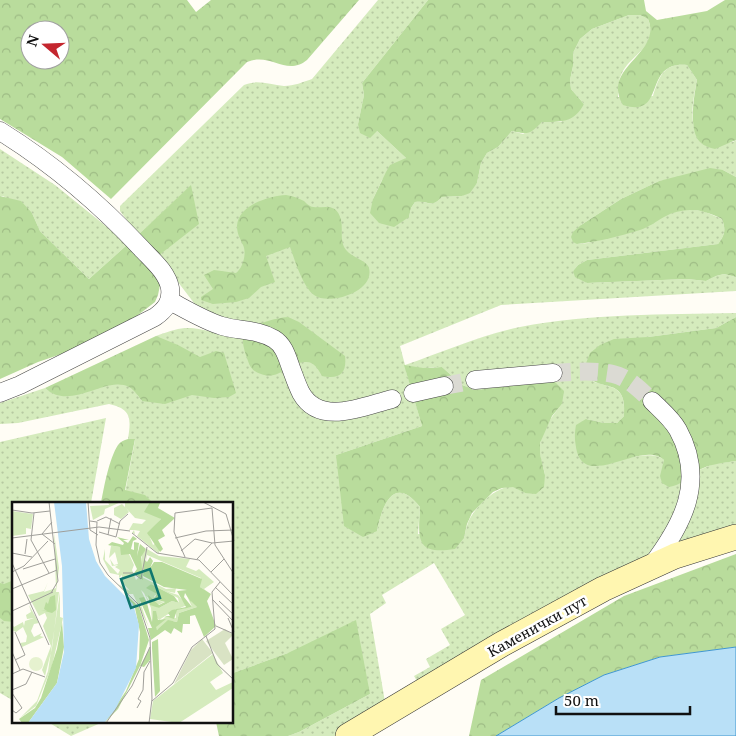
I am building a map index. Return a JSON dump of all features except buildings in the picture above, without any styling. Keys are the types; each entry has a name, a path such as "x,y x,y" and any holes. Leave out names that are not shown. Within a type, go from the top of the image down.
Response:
{"main road":[{"name":"Каменички пут","path":"348,736 502,644 603,589 675,556 736,537"}],"street":[{"path":"0,131 62,173 108,212 163,272 170,288 170,301 164,310 155,317 20,385 0,393"},
{"path":"170,301 222,326 258,332 275,340 285,350 301,394 320,410 343,412 392,399"},
{"path":"475,380 553,373"},
{"path":"412,393 444,386"},
{"path":"650,567 672,539 685,510 691,484 690,458 677,429 652,400"}],"green space":[{"path":"0,0 187,0 196,12 211,0 359,0 307,60 299,65 285,65 264,60 247,62 111,199 62,157 0,119"},
{"path":"378,0 428,0 362,83 364,95 358,124 377,131 406,158 382,180 373,199 409,217 415,202 435,203 442,197 462,196 477,183 481,163 487,153 498,147 512,131 523,134 542,122 561,122 584,104 571,89 570,80 573,53 580,39 592,29 629,15 640,15 648,19 650,36 647,43 622,73 618,97 653,96 660,77 664,72 673,66 687,65 697,80 692,116 693,125 700,140 706,146 736,140 736,177 723,170 659,181 621,199 581,225 577,244 588,243 682,209 703,211 722,219 724,232 718,244 587,260 578,265 573,271 587,283 687,279 706,281 724,274 736,277 736,291 501,305 400,346 405,365 491,334 547,322 601,317 736,313 736,317 716,328 648,337 583,371 588,378 595,382 616,389 621,394 624,403 624,416 617,423 604,423 586,419 599,466 624,459 651,455 664,460 663,469 697,471 713,464 736,461 736,528 418,683 414,676 430,667 426,659 450,645 441,629 465,615 434,563 382,595 386,603 370,614 385,702 337,736 288,736 370,694 288,653 234,673 234,502 123,502 135,440 128,439 130,426 128,416 126,412 117,406 109,404 18,423 0,424 0,403 45,388 54,394 65,395 120,384 131,387 142,401 156,336 186,328 217,333 158,256 191,186 138,235 120,211 120,206 244,85 259,82 288,86 312,79","holes":["442,367 462,385 476,390 526,384 562,404 549,421 541,441 540,455 545,475 525,493 514,487 508,487 490,496 470,518 464,538 418,534 420,507 411,497 403,493 396,493 386,503 377,531 336,455 422,426 406,371"]},
{"path":"428,0 644,0 646,11 657,20 707,11 725,0 736,0 736,140 715,149 703,145 696,137 693,112 697,80 687,65 673,66 664,72 646,104 637,107 623,105 618,92 619,80 641,52 647,42 650,31 648,19 640,15 629,15 592,29 580,39 573,53 570,80 571,89 584,104 576,115 566,120 542,122 529,132 512,131 498,147 487,153 481,163 477,183 470,193 462,196 442,197 435,203 415,202 409,217 394,227 379,223 370,213 373,199 390,165 406,158 377,131 370,138 360,133 358,124 364,95 362,83"},
{"path":"0,149 55,185 128,244 89,279 40,231 32,213 0,196"},
{"path":"710,168 723,170 736,177 736,277 724,274 706,281 687,279 587,283 575,277 573,271 578,265 587,260 718,244 724,232 722,219 708,213 693,210 679,211 643,229 601,240 577,244 573,242 571,237 573,232 581,225 621,199 659,181"},
{"path":"191,185 199,224 158,256 138,235"},
{"path":"286,195 302,200 310,206 332,208 339,214 344,247 350,254 365,262 369,268 369,277 365,284 358,290 340,298 321,298 314,295 302,279 290,247 266,256 275,282 261,287 249,298 236,302 213,304 201,300 201,297 213,289 204,275 214,270 236,273 242,264 244,248 237,226 243,212 248,207 263,200"},
{"path":"0,196 21,201 32,213 40,231 89,279 128,244 161,280 155,302 125,325 82,347 38,362 0,379"},
{"path":"288,317 299,322 345,356 345,367 341,374 333,377 322,376 315,366 308,362 293,365 278,374 267,376 253,369 244,348 244,334 264,322"},
{"path":"736,317 736,461 706,467 680,483 669,487 662,483 660,476 664,460 654,455 643,455 604,465 592,466 583,462 576,448 576,425 586,419 604,423 617,423 624,416 624,403 621,394 610,386 595,382 583,371 590,353 600,345 614,339 648,337 716,328"},
{"path":"156,336 200,357 216,351 224,353 236,393 229,397 214,398 192,395 165,404 142,401 131,388 120,385 110,385 76,395 65,396 55,394 45,388"},
{"path":"404,365 423,368 442,367 462,385 476,390 553,380 564,391 562,404 552,416 540,443 540,454 545,475 544,487 536,494 525,493 513,487 502,488 493,492 472,513 464,538 455,549 433,550 422,543 419,528 420,507 411,497 403,493 396,493 386,503 377,531 363,537 344,526 336,455 422,426"},
{"path":"106,418 91,502 12,502 12,700 0,693 0,442"},
{"path":"135,439 125,490 145,495 152,502 101,502 112,458 118,445 124,441"},
{"path":"736,554 736,647 660,657 604,675 559,698 496,736 469,736 481,680 624,596"},
{"path":"12,581 12,622 4,621 0,618 0,583 4,584"},
{"path":"356,620 370,694 288,736 219,736 216,724 234,724 234,673 288,653"},
{"path":"51,724 98,724 71,736"}],"water":[{"path":"736,647 736,736 496,736 559,698 604,675 660,657"}],"tunnel":[{"path":"553,373 591,372 613,374 629,381 652,401"},
{"path":"444,386 475,380"}]}
